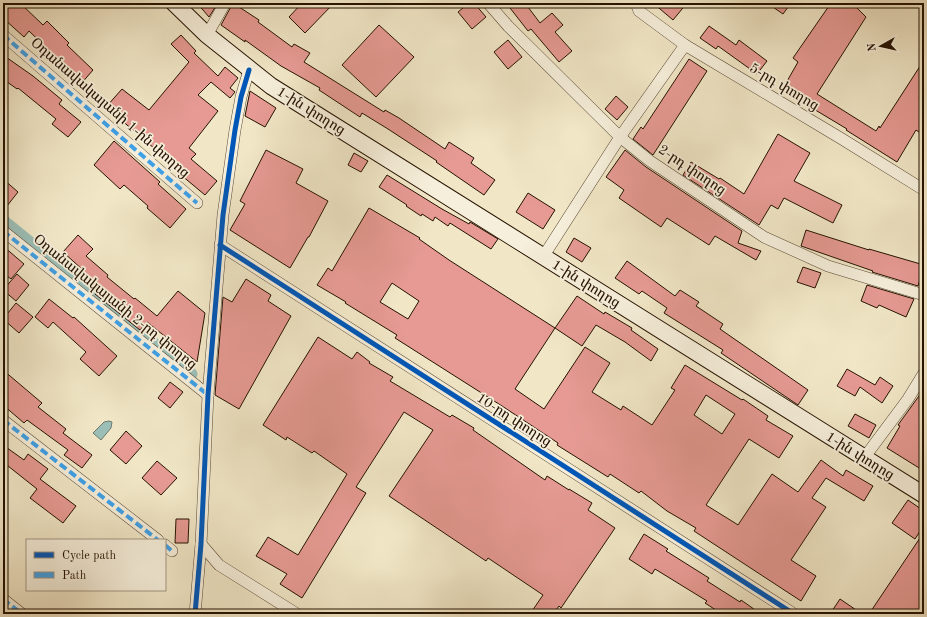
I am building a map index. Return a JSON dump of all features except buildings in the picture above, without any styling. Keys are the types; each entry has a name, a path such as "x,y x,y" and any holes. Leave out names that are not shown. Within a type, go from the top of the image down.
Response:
{"main road":[{"name":"1-ին փողոց","path":"174,3 207,35 271,86 924,495"}],"street":[{"path":"207,35 225,3"},
{"name":"2-րդ փողոց","path":"488,3 508,26 620,137 650,161 764,237 828,266 924,295"},
{"name":"5-րդ փողոց","path":"636,3 639,11 685,45 924,190"},
{"name":"Օդանավակայանի 1-ին փողոց","path":"3,34 197,203"},
{"path":"543,257 620,137 685,45"},
{"path":"195,614 201,544 208,395 220,245 235,130 241,97 249,70"},
{"name":"Օդանավակայանի 2-րդ փողոց","path":"3,232 208,395"},
{"name":"10-րդ փողոց","path":"220,245 794,614"},
{"path":"864,458 908,399 924,373"},
{"path":"3,420 157,539"},
{"path":"201,544 219,565 297,614"},
{"path":"3,599 22,614"}],"water":[{"path":"104,422 112,422 111,428 101,440 93,433"}],"waterway":[{"path":"3,221 191,374"}],"marked path":[{"path":"3,35 197,203"},
{"path":"3,231 208,395"},
{"path":"3,420 157,539"},
{"path":"166,546 172,551"},
{"path":"3,599 22,614"}],"cycle path":[{"path":"195,614 201,544 208,395 223,215 235,130 241,97 249,70"},
{"path":"220,245 794,614"}]}
